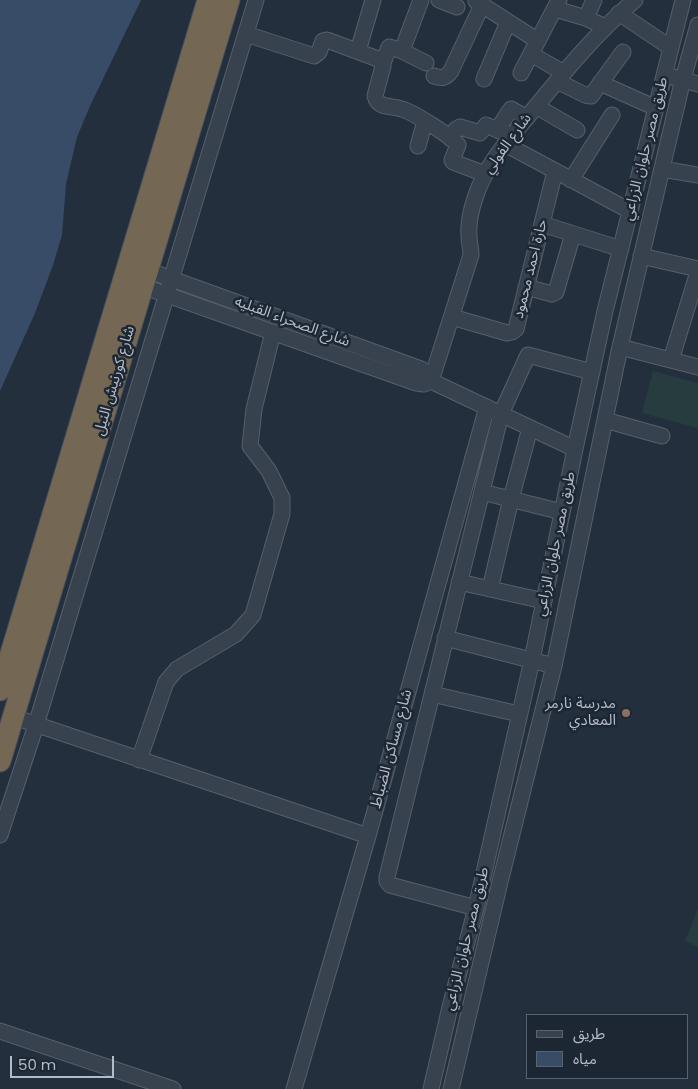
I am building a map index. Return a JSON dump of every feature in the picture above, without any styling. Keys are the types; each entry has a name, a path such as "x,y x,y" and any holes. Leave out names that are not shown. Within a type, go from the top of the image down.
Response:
{"highway":[{"name":"شارع كورنيش النيل","path":"0,690 208,0"},
{"name":"شارع كورنيش النيل","path":"0,761 229,0"}],"street":[{"path":"0,835 36,725 256,0"},
{"path":"358,51 373,0"},
{"path":"400,50 404,47 421,0"},
{"path":"439,0 457,8"},
{"path":"586,18 594,0"},
{"name":"شارع الفولي","path":"431,381 471,255 469,235 471,214 485,174 508,140 561,77 605,27 636,0"},
{"name":"طريق مصر حلوان الزراعي","path":"431,1089 476,908 520,714 606,310 683,0"},
{"path":"434,76 440,78 447,76 451,71 478,3 508,22 561,77 587,96 591,96 623,52"},
{"path":"521,73 554,3 605,27"},
{"path":"619,13 671,48"},
{"path":"484,79 508,22"},
{"name":"طريق مصر حلوان الزراعي","path":"451,1089 554,666 620,347 683,79 698,25"},
{"path":"246,34 314,56 318,54 322,43 326,40 378,59 383,63"},
{"path":"426,62 389,47 375,96 383,105 405,110 451,139 458,145 452,162 485,174"},
{"path":"664,74 698,84"},
{"path":"600,83 656,108"},
{"path":"497,130 508,110 511,109 532,112 577,130"},
{"path":"571,180 612,115"},
{"path":"418,146 425,121"},
{"path":"451,139 456,129 460,126 479,133 482,132 485,125 497,130 508,140 571,180 630,211"},
{"path":"662,169 698,175"},
{"name":"حارة احمد محمود","path":"452,317 507,333 512,332 517,326 556,171"},
{"path":"542,224 621,249"},
{"path":"526,287 554,294 556,292 573,234"},
{"path":"641,256 698,271 671,360"},
{"name":"شارع الصحراء القبليه","path":"145,278 172,278 421,368 431,381 575,449"},
{"name":"شارع الصحراء القبليه","path":"145,278 167,294 420,385 431,381"},
{"path":"606,310 627,317"},
{"path":"139,760 166,682 177,669 236,634 254,615 282,514 282,498 269,471 250,446 254,408 273,332"},
{"path":"620,347 698,366"},
{"path":"476,908 390,885 386,879 482,492 494,410 528,355 592,372"},
{"name":"شارع مساكن الضباط","path":"294,1089 494,410"},
{"path":"605,420 662,436"},
{"path":"490,589 530,428"},
{"path":"482,492 562,512"},
{"path":"459,582 544,601"},
{"path":"446,638 554,666"},
{"path":"432,694 520,714"},
{"path":"14,717 368,836"},
{"path":"483,878 500,882"},
{"path":"0,1031 173,1089"}],"green space":[{"path":"653,371 698,383 698,428 642,413"},
{"path":"698,909 698,947 685,941"}],"water":[{"path":"0,0 141,0 77,137 66,184 62,235 53,265 35,313 0,391"}],"place":[{"name":"مدرسة نارمر المعادي","path":"626,713"}]}
